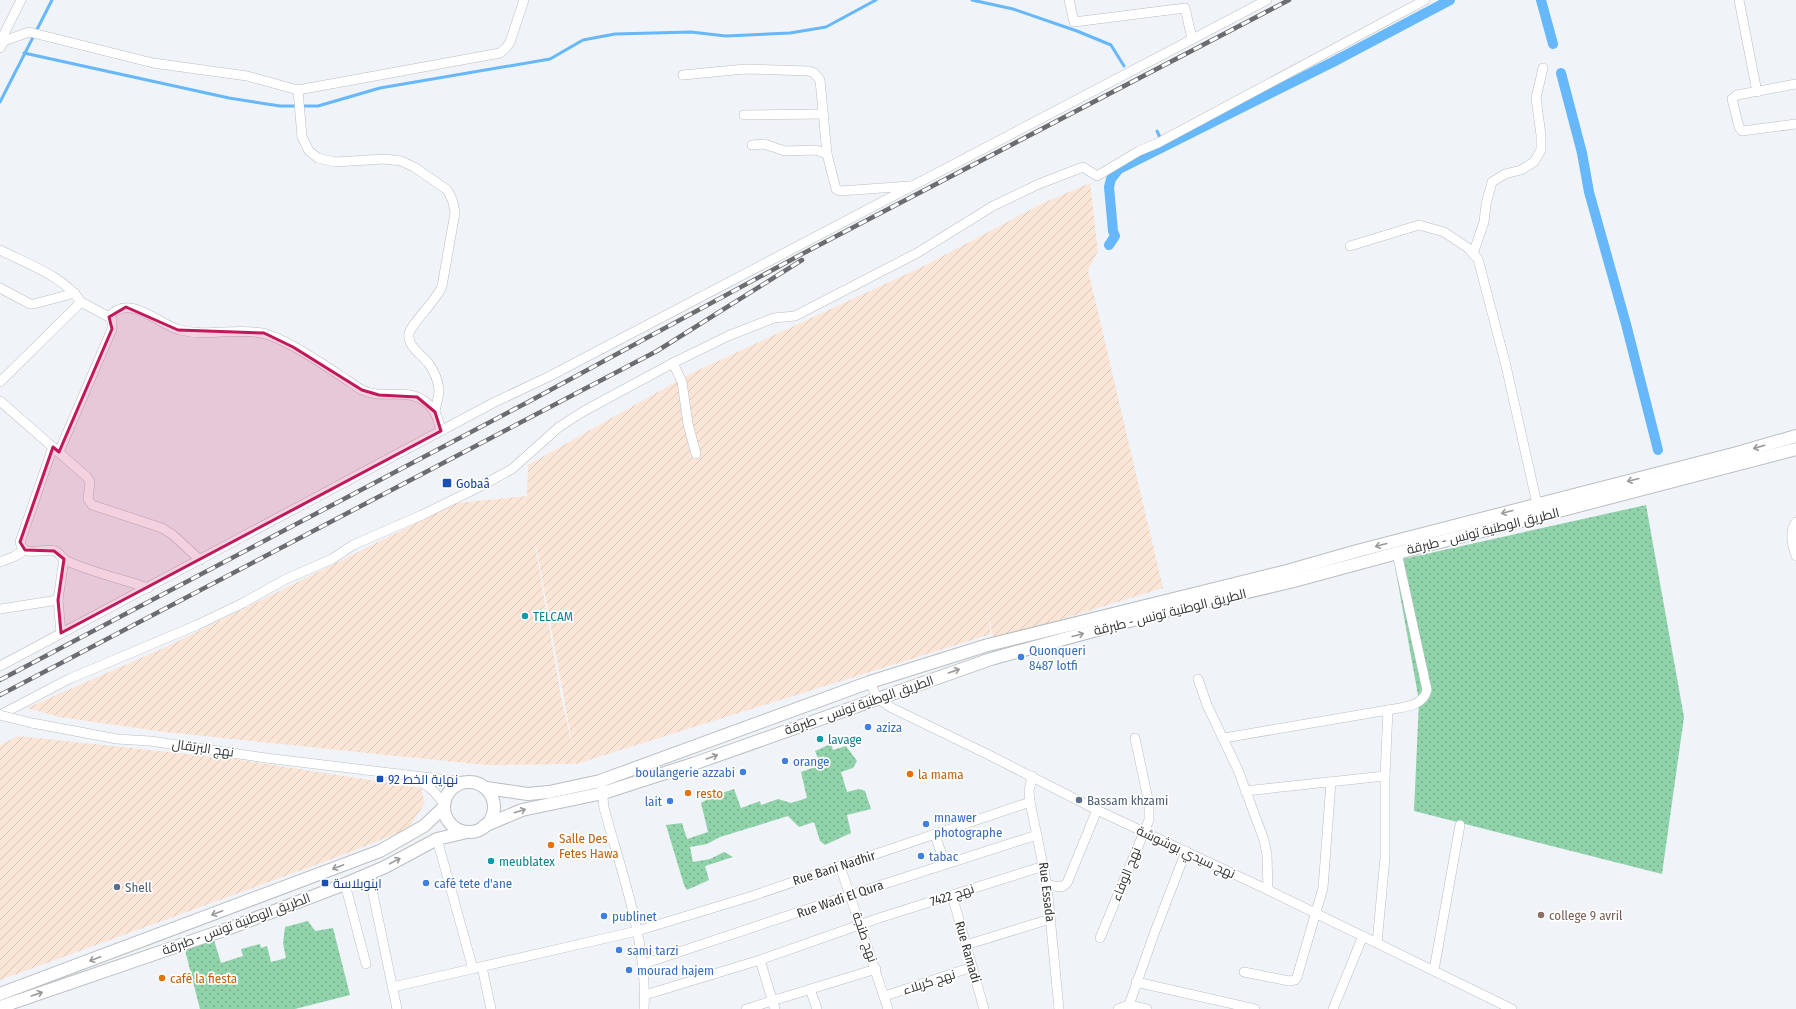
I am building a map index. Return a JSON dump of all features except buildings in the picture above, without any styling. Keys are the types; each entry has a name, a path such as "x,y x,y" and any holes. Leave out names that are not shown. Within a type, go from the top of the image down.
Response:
{"main road":[{"name":"الطريق الوطنية تونس - طبرقة","path":"484,826 522,810 604,793 693,764 991,659 1166,611 1290,582 1359,557 1537,504 1737,453 1796,436"},
{"name":"الطريق الوطنية تونس - طبرقة","path":"486,788 528,794 600,781 870,682 988,645 1287,571 1359,557 1397,553 1796,449"},
{"path":"465,782 480,784 486,788 493,800 494,808 493,815 484,826 479,830 467,832 453,826 445,814 444,806 446,796 451,789 457,784 465,782"},
{"name":"الطريق الوطنية تونس - طبرقة","path":"0,994 380,851 424,826 444,806"},
{"name":"الطريق الوطنية تونس - طبرقة","path":"0,1007 230,928 346,884 385,867 437,839 467,832"}],"street":[{"path":"1,41 22,0"},
{"path":"1,41 29,32 42,34 153,63 247,76 298,90 500,53 510,42 524,0"},
{"path":"1070,0 1074,22 1185,8 1192,38"},
{"path":"0,666 441,431 1267,0"},
{"path":"0,715 69,679 197,625 243,603 286,579 332,559 353,545 422,515 483,485 512,469 559,427 598,403 673,363 728,336 774,318 796,316 917,253 993,206 1039,184 1084,167 1097,176 1139,151 1162,141 1425,0"},
{"path":"1739,0 1757,92"},
{"path":"1473,254 1484,222 1486,204 1492,182 1505,174 1521,170 1534,162 1541,150 1541,135 1536,98 1542,68"},
{"path":"683,75 745,69 809,71 814,73 820,80 827,154 836,189 840,191 915,185"},
{"path":"1796,84 1733,97 1732,99 1740,130 1745,131 1796,124"},
{"path":"298,90 298,108 304,142 309,151 318,158 335,162 384,159 401,161 414,167 446,189 452,197 455,213 442,286 437,296 409,334 411,345 428,363 435,376 439,392 435,412"},
{"path":"744,115 823,114"},
{"path":"752,144 764,144 785,151 816,150 827,154"},
{"path":"1350,246 1419,225 1444,232 1468,248 1478,259 1506,366 1537,504"},
{"path":"0,250 64,283 75,293 81,302 110,317 112,320 112,329 56,450 20,542 25,550"},
{"path":"0,288 30,304 75,293"},
{"path":"0,382 81,302"},
{"path":"110,317 116,311 126,307 141,312 183,331 199,333 244,331 264,333 293,347 362,390 379,395 410,394 424,401 435,412 441,431"},
{"path":"673,363 682,382 688,424 696,454"},
{"path":"0,401 87,477 90,482 88,499 92,504 162,528 173,535 200,560"},
{"path":"1796,522 1793,526 1792,546 1796,556"},
{"path":"0,562 14,558 25,550 54,551 64,559 148,588"},
{"path":"1224,738 1388,710 1419,702 1423,699 1427,690 1397,553"},
{"path":"61,633 58,600 64,559"},
{"path":"0,609 58,600"},
{"path":"1198,679 1207,705 1224,738 1264,840 1267,855 1268,890"},
{"path":"870,682 877,698"},
{"name":"نهج سيدي بوشوشة","path":"877,698 892,708 1032,776 1097,810 1268,890 1512,1009"},
{"path":"1377,943 1385,858 1385,776 1388,710"},
{"name":"نهج البرتقال","path":"0,715 32,723 117,739 150,740 266,758 465,782"},
{"name":"نهج الوفاء","path":"1100,938 1149,820 1150,812 1135,738"},
{"name":"نهج البرتقال","path":"407,775 430,786 444,806"},
{"name":"Rue Essada","path":"1032,776 1029,791 1030,802 1038,835 1047,885 1059,1009"},
{"path":"1245,791 1385,776"},
{"path":"600,781 604,793 604,808 637,931 643,964 645,995 644,1009"},
{"path":"1244,972 1288,981 1295,980 1299,973 1320,902 1325,870 1331,782"},
{"name":"Rue Bani Nadhir","path":"393,987 637,931 935,835 1030,802"},
{"path":"1047,885 1062,887 1067,884 1097,810"},
{"path":"1434,970 1460,825"},
{"path":"935,835 945,864"},
{"name":"Rue Wadi El Qura","path":"643,964 850,895 1038,835"},
{"path":"437,839 491,1009"},
{"path":"1129,1005 1136,982 1186,851"},
{"name":"نهج طنجة","path":"840,866 876,969 888,1009"},
{"name":"نهج 7422","path":"645,995 760,960 861,925 1044,866"},
{"path":"371,872 372,889 397,1009"},
{"path":"346,884 366,964"},
{"name":"Rue Ramadi","path":"952,895 984,1009"},
{"path":"966,945 1050,919"},
{"path":"1333,1009 1363,936"},
{"path":"760,960 774,1005"},
{"name":"نهج كربلاء","path":"885,996 972,967"},
{"path":"746,1009 774,1005 810,989 876,969"},
{"path":"1136,982 1255,1009"},
{"path":"810,989 817,1009"},
{"path":"1118,1009 1129,1005 1147,1009"}],"highlighted area":[{"path":"126,307 178,330 264,333 293,347 362,390 379,395 417,397 435,412 441,431 61,633 58,600 64,559 54,551 25,550 20,542 53,447 59,452 112,329 109,317"}],"shaded area":[{"path":"1090,183 1098,251 1088,270 1163,588 994,640 986,608 991,634 576,764 489,765 446,761 165,732 60,717 27,708 166,647 457,503 527,496 528,465 690,374 924,266 1041,204","holes":["536,545 573,748 561,697"]},
{"path":"18,736 235,759 421,788 425,803 408,829 340,856 0,980 0,745"}],"green space":[{"path":"1646,505 1684,717 1662,874 1414,811 1419,701 1394,561"},
{"path":"831,744 833,750 846,746 857,761 853,768 841,772 847,792 859,789 865,791 871,809 847,815 851,833 825,845 820,841 814,822 799,827 788,816 720,837 707,844 690,847 693,862 710,859 724,852 733,857 705,866 709,880 687,890 684,885 666,825 682,823 687,839 708,832 701,803 713,796 734,789 741,808 760,801 761,805 778,799 791,803 807,798 801,772 821,765 815,751"},
{"path":"308,921 315,931 333,928 350,995 295,1009 200,1009 185,950 214,940 221,963 243,956 241,949 260,944 261,948 267,946 271,962 286,958 283,943 285,927"}],"waterway":[{"path":"0,102 52,0"},
{"path":"24,53 229,98 280,106 318,106 380,88 550,59 583,40 615,34 691,32 726,36 790,33 826,27 876,0"},
{"path":"972,0 1013,9 1077,31 1111,45 1124,66"},
{"path":"1109,245 1115,236 1113,231 1109,187 1111,179 1119,169 1333,62 1450,0"},
{"path":"1541,0 1553,44"},
{"path":"1561,73 1582,153 1589,192 1626,324 1658,450"},
{"path":"1157,131 1164,146"}],"railway":[{"path":"0,680 530,401 802,254 1289,0"},
{"path":"0,695 657,351 802,260"}],"place":[{"name":"Gobaâ","path":"447,483"},
{"name":"TELCAM","path":"525,616"},
{"name":"Quonqueri 8487 lotfi","path":"1021,657"},
{"name":"aziza","path":"868,727"},
{"name":"lavage","path":"820,739"},
{"name":"orange","path":"785,761"},
{"name":"boulangerie azzabi","path":"743,772"},
{"name":"la mama","path":"910,774"},
{"name":"نهاية الخط 92","path":"380,779"},
{"name":"resto","path":"688,793"},
{"name":"Bassam khzami","path":"1079,800"},
{"name":"lait","path":"670,801"},
{"name":"mnawer photographe","path":"926,824"},
{"name":"Salle Des Fetes Hawa","path":"551,845"},
{"name":"tabac","path":"921,856"},
{"name":"meublatex","path":"491,861"},
{"name":"اينوبلاسة","path":"325,883"},
{"name":"café tete d'ane","path":"426,883"},
{"name":"Shell","path":"117,887"},
{"name":"college 9 avril","path":"1541,915"},
{"name":"publinet","path":"604,916"},
{"name":"sami tarzi","path":"619,950"},
{"name":"mourad hajem","path":"629,970"},
{"name":"café la fiesta","path":"162,978"}]}
